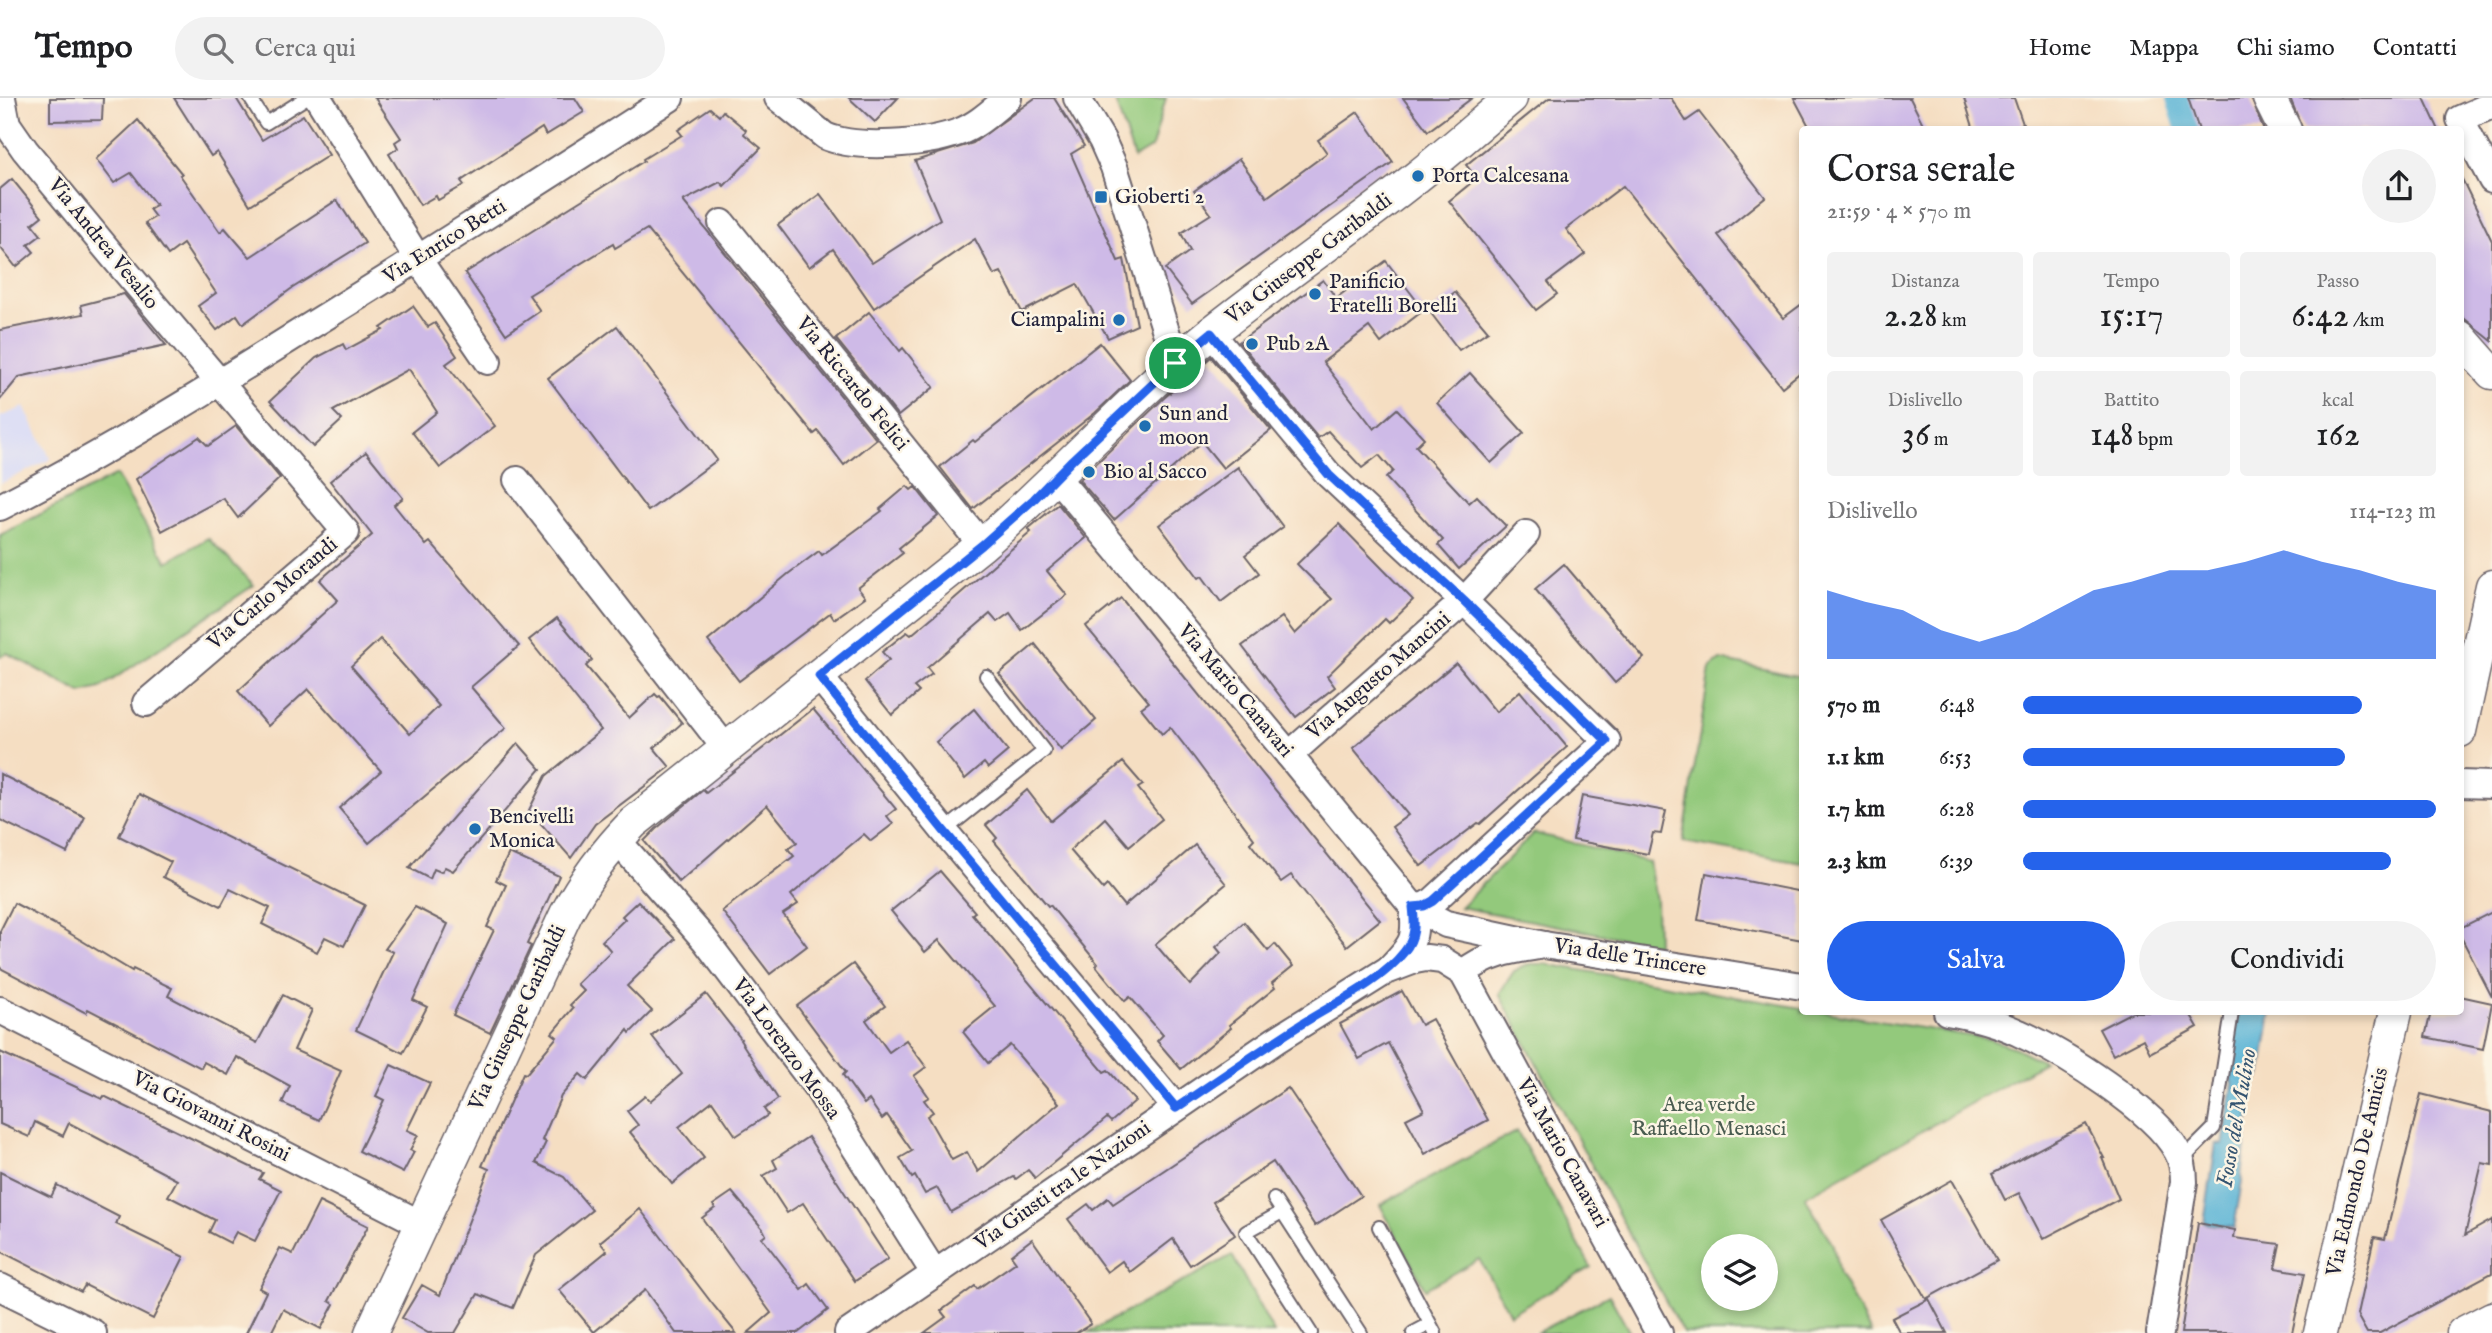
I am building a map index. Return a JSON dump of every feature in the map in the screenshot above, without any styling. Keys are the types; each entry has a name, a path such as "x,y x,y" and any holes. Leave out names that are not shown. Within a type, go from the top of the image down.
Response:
{"street":[{"name":"Via Andrea Vesalio","path":"2,98 4,127 219,383"},
{"path":"318,98 418,259 488,361"},
{"name":"Via Enrico Betti","path":"0,508 71,471 219,383 670,98"},
{"path":"778,98 825,136 864,143 908,142 960,132 975,124 1008,98"},
{"path":"1077,98 1114,167 1175,363"},
{"name":"Via Giuseppe Garibaldi","path":"371,1333 566,914 583,883 617,840 633,823 982,545 1175,363 1211,333 1418,176 1511,98"},
{"path":"2269,98 2282,126"},
{"path":"2492,105 2455,108 2492,180"},
{"name":"Via Riccardo Felici","path":"722,223 982,545"},
{"path":"1211,333 1329,475 1464,601 1607,741 1433,901 1424,906 1413,907 1413,938 1405,952 1386,971"},
{"path":"2464,342 2492,373"},
{"name":"Via Carlo Morandi","path":"146,703 346,532 219,383"},
{"name":"Via Mario Canavari","path":"1056,477 1413,907 1446,924 1544,945"},
{"path":"517,480 727,750"},
{"name":"Via Augusto Mancini","path":"1289,755 1464,601 1526,534"},
{"path":"2464,712 2492,586"},
{"path":"819,676 944,831 1176,1108"},
{"path":"2464,783 2492,785"},
{"name":"Via Lorenzo Mossa","path":"617,840 705,940 818,1089 935,1274"},
{"name":"Via delle Trincere","path":"1463,973 1489,956 1503,951 1544,945 1799,986"},
{"name":"Via Giusti tra le Nazioni","path":"848,1333 1276,1040 1386,971 1426,958 1442,960 1463,973"},
{"name":"Via Mario Canavari","path":"1463,973 1659,1333"},
{"name":"Via Giovanni Rosini","path":"0,1010 423,1225"},
{"path":"1960,1015 2018,1032 2085,1070 2124,1097 2176,1148 2184,1173 2160,1333"},
{"name":"Via Edmondo De Amicis","path":"2320,1333 2395,1015"},
{"path":"0,1287 93,1333"},
{"path":"2463,1333 2492,1318"}],"lane":[{"path":"250,98 266,123 306,98"},
{"path":"944,831 1044,751 986,676"},
{"path":"2182,1160 2214,1128 2232,1015"},
{"path":"1274,1199 1360,1333"},
{"path":"1282,1212 1246,1232 1311,1333"},
{"path":"1378,1227 1433,1328 1413,1333"}],"shaded area":[{"path":"24,407 51,459 0,484 0,417"}],"green space":[{"path":"1114,98 1166,98 1152,147 1134,158"},
{"path":"116,475 167,562 208,538 254,585 100,688 81,693 7,653 0,657 0,535"},
{"path":"1720,660 1799,676 1799,862 1683,842 1710,668"},
{"path":"1534,833 1649,862 1656,900 1657,945 1460,907"},
{"name":"Area verde Raffaello Menasci","path":"1529,964 1545,964 1799,1007 1799,1015 1843,1015 1988,1039 2016,1048 2044,1062 1805,1197 1833,1245 1839,1274 1871,1333 1683,1333 1499,994 1514,971"},
{"path":"1517,1131 1591,1267 1510,1314 1479,1259 1425,1289 1380,1205"},
{"path":"1232,1255 1274,1333 1087,1333"},
{"path":"1609,1295 1630,1333 1536,1333"}],"water":[{"path":"2238,1015 2271,1015 2261,1075 2253,1086 2234,1228 2204,1223 2216,1144 2223,1145 2233,1084 2229,1071"}],"building":[{"path":"50,98 103,98 102,120 50,121"},
{"path":"174,98 236,98 262,140 303,115 329,155 250,205 217,152 211,156"},
{"path":"375,98 575,98 584,112 546,135 542,128 461,181 464,185 438,200 436,196 420,205 389,154 398,148 395,142 401,138"},
{"path":"849,98 898,98 875,122"},
{"path":"1035,98 1054,98 1084,146 1071,154 1118,261 1124,259 1137,325 1108,338 1077,284 1022,312 1001,272 994,275 975,239 874,308 833,249 809,267 778,225 820,194 872,263 940,219 915,161 973,143"},
{"path":"1403,98 1472,98 1428,131"},
{"path":"1549,98 1671,98 1686,121 1699,112 1765,197 1718,235 1783,318 1799,306 1799,373 1782,387 1623,186 1566,229 1585,254 1548,282 1557,294 1536,310 1449,201 1477,178 1466,165"},
{"path":"1794,98 1910,98 1924,126 1809,126"},
{"path":"1964,98 2014,98 2023,124 2017,126 1973,126"},
{"path":"2188,98 2251,98 2262,126 2198,126"},
{"path":"2290,98 2424,98 2437,126 2301,126"},
{"path":"710,108 719,116 723,111 746,130 744,134 761,148 724,186 720,182 683,201 876,439 844,465 818,431 814,434 647,229 615,248 613,244 529,295 540,311 506,334 465,273 644,161 643,159 682,135 678,130"},
{"path":"1358,112 1393,162 1192,304 1165,269 1190,251 1181,233 1211,214 1194,191 1239,159 1267,197 1327,153 1318,140"},
{"path":"138,120 182,174 180,175 220,232 225,228 250,257 337,200 365,243 291,289 243,324 237,315 217,330 198,306 216,293 183,244 168,255 145,223 155,217 149,209 156,205 131,173 114,183 96,159"},
{"path":"12,179 42,216 32,224 41,235 28,245 34,252 16,267 0,247 0,189"},
{"path":"2464,183 2492,241 2492,341 2464,318"},
{"path":"1386,261 1424,310 1381,343 1369,327 1323,362 1374,429 1397,409 1424,438 1416,446 1469,503 1477,496 1506,526 1459,569 1438,545 1443,540 1386,478 1393,471 1379,455 1362,468 1328,431 1318,438 1239,342 1323,280 1336,298"},
{"path":"1455,292 1488,331 1459,350 1430,312"},
{"path":"124,294 166,345 19,377 0,400 0,330 83,314 81,305"},
{"path":"413,306 428,327 435,323 457,356 446,364 495,426 440,468 412,432 437,412 409,369 333,411 342,420 313,447 270,401 316,358 343,344 346,350 383,330 381,328"},
{"path":"869,312 900,351 903,348 934,387 898,416 836,339"},
{"path":"617,326 717,460 648,511 548,378"},
{"path":"1100,343 1130,380 1095,413 973,509 940,467"},
{"path":"1211,357 1271,430 1223,468 1202,442 1114,520 1079,480"},
{"path":"1470,373 1524,433 1491,463 1437,403"},
{"path":"236,426 280,478 238,518 223,498 162,531 136,479 199,437 208,446"},
{"path":"366,452 403,498 394,505 426,545 430,542 519,646 471,687 506,728 369,843 339,808 381,771 308,689 268,726 238,691 338,600 320,580 372,535 330,481","holes":["380,639 439,706 410,734 351,666"]},
{"path":"1238,467 1283,527 1245,555 1259,573 1221,602 1159,525"},
{"path":"907,486 911,490 915,487 938,516 899,548 903,553 858,588 865,597 834,619 830,613 739,681 708,641 788,574 819,551 822,555 882,511 880,509"},
{"path":"1058,504 1086,538 1047,571 1067,595 1022,630 1010,613 997,622 990,614 927,668 932,674 914,687 919,692 892,715 865,681 889,660 882,652 907,632 911,635 954,599 1031,532 1028,529"},
{"path":"1339,524 1413,600 1389,623 1385,619 1327,676 1335,687 1296,717 1242,646 1282,617 1295,634 1332,599 1297,564"},
{"path":"1564,564 1644,658 1615,683 1535,589"},
{"path":"1121,598 1380,920 1347,946 1291,875 1281,882 1250,843 1254,839 1195,759 1170,727 1162,734 1141,708 1149,702 1086,626"},
{"path":"557,618 592,660 586,666 629,718 655,694 660,696 682,723 654,748 670,767 595,824 571,858 529,810 546,776 601,730 529,640"},
{"path":"1035,644 1096,720 1061,750 999,674"},
{"path":"1456,663 1496,712 1520,691 1567,747 1480,824 1421,866 1392,827 1408,815 1353,748"},
{"path":"813,709 896,809 887,816 893,824 871,841 864,834 791,895 798,904 783,914 807,946 770,974 722,911 794,856 788,849 797,842 767,805 679,882 644,841 703,790 706,793"},
{"path":"974,709 1008,751 988,768 984,763 965,779 936,742"},
{"path":"518,743 541,769 453,871 445,867 441,872 434,869 430,879 409,868"},
{"path":"1123,762 1143,785 1138,788 1162,819 1129,846 1105,818 1070,850 1103,889 1107,885 1124,906 1195,845 1226,884 1155,944 1190,985 1221,953 1216,947 1244,922 1268,951 1275,944 1293,966 1272,983 1275,988 1181,1069 1157,1041 1163,1035 1130,997 1125,1001 1050,905 1048,906 994,841 997,838 986,825 1027,790 1051,821"},
{"path":"0,774 85,817 67,853 0,820"},
{"path":"139,794 365,905 344,946 325,937 317,952 262,924 270,908 230,889 221,906 163,877 171,862 119,836"},
{"path":"1582,796 1666,811 1661,834 1653,833 1648,854 1573,840"},
{"path":"509,853 559,876 527,944 531,946 490,1033 453,1015 494,930 487,927 506,885 496,880"},
{"path":"940,871 975,912 972,914 1104,1072 1108,1070 1135,1101 1111,1122 1107,1118 1035,1178 1028,1170 1016,1179 1014,1177 951,1212 937,1188 925,1194 915,1176 912,1178 900,1158 912,1151 887,1115 882,1119 869,1100 864,1104 843,1075 846,1072 797,1006 853,964 885,1006 866,1020 889,1052 906,1040 926,1067 914,1076 929,1097 924,1100 933,1112 927,1116 952,1160 967,1152 978,1172 1059,1103 1010,1045 988,1063 963,1032 995,1006 939,940 925,952 891,911"},
{"path":"1706,873 1799,891 1799,939 1698,920"},
{"path":"638,901 675,939 627,986 652,1011 630,1033 628,1030 587,1080 580,1074 561,1096 542,1140 546,1142 536,1163 564,1177 592,1210 536,1255 513,1308 478,1294 455,1333 428,1333 402,1318 422,1285 440,1295 489,1169 482,1166 523,1073 526,1074 557,1037 552,1033 573,1008 570,1005 584,991 577,984 611,951 602,941 625,919 622,916"},
{"path":"14,903 132,971 133,969 172,988 168,996 257,1043 283,995 312,1010 294,1050 341,1071 319,1120 282,1103 290,1086 237,1057 228,1075 204,1062 201,1068 88,1009 86,1013 0,968 0,931"},
{"path":"415,907 448,924 413,1000 427,1007 403,1053 356,1030 393,952 385,949"},
{"path":"2492,912 2492,997 2464,943 2464,926"},
{"path":"1402,991 1421,1025 1432,1019 1488,1120 1425,1154 1406,1119 1424,1110 1388,1043 1359,1059 1340,1024"},
{"path":"706,994 741,1039 778,1099 764,1109 768,1115 736,1136 712,1101 679,1127 704,1158 672,1184 630,1132 638,1125 627,1111 645,1096 650,1101 682,1074 652,1036"},
{"path":"2464,997 2492,1003 2483,1049 2425,1037 2430,1015 2464,1015"},
{"path":"2126,1015 2191,1015 2198,1027 2150,1053 2143,1039 2113,1055 2099,1029"},
{"path":"0,1052 102,1099 104,1096 263,1173 259,1179 281,1190 255,1241 236,1232 230,1243 209,1232 215,1220 168,1196 177,1180 69,1123 63,1136 35,1122 29,1137 0,1124"},
{"path":"391,1065 430,1083 407,1130 418,1135 410,1150 414,1152 403,1173 359,1151 384,1100 376,1096"},
{"path":"1288,1088 1361,1196 1315,1226 1273,1162 1213,1202 1235,1235 1190,1265 1173,1239 1130,1272 1122,1261 1107,1272 1068,1219 1088,1204 1093,1210 1108,1198 1113,1204"},
{"path":"2421,1094 2492,1112 2492,1165 2482,1163 2465,1235 2492,1220 2492,1273 2380,1333 2367,1333 2357,1315 2374,1237 2385,1239"},
{"path":"2086,1124 2104,1158 2119,1199 2043,1239 2019,1193 2005,1200 1992,1174"},
{"path":"808,1137 888,1259 855,1281 803,1203 787,1213 763,1176 777,1168 773,1160"},
{"path":"0,1172 51,1197 57,1185 119,1217 116,1224 184,1257 153,1319 85,1285 81,1292 0,1251"},
{"path":"1952,1180 1997,1260 1926,1299 1881,1220"},
{"path":"732,1192 763,1229 766,1235 762,1238 802,1290 809,1284 828,1310 798,1333 748,1333 771,1313 702,1218 715,1208 713,1205"},
{"path":"319,1202 368,1226 329,1301 334,1304 321,1329 283,1309 271,1333 246,1333 266,1292 259,1288 280,1248 293,1254"},
{"path":"640,1209 736,1333 676,1333 645,1290 594,1332 559,1290 607,1251 600,1242"},
{"path":"2198,1223 2235,1230 2234,1238 2280,1244 2275,1268 2305,1273 2292,1333 2181,1333"},
{"path":"1032,1239 1091,1324 1076,1333 924,1333 946,1317 941,1311 975,1286 977,1289 1016,1262 1011,1255"},
{"path":"1929,1299 1947,1333 1900,1333 1892,1318"}],"waterway":[{"name":"Fosso del Mulino","path":"2180,98 2189,126"}],"place":[{"name":"Porta Calcesana","path":"1418,176"},
{"name":"Gioberti 2","path":"1101,197"},
{"name":"Panificio Fratelli Borelli","path":"1315,294"},
{"name":"Ciampalini","path":"1119,320"},
{"name":"Pub 2A","path":"1252,344"},
{"name":"Sun and moon","path":"1145,426"},
{"name":"Bio al Sacco","path":"1089,472"},
{"name":"Bencivelli Monica","path":"475,829"}],"route":[{"path":"1211,333 1329,475 1464,601 1607,741 1433,901 1424,906 1413,907 1413,938 1405,952 1386,971 1276,1040 1176,1108 944,831 819,676 982,545 1034,499 1175,363 1211,333"}]}
